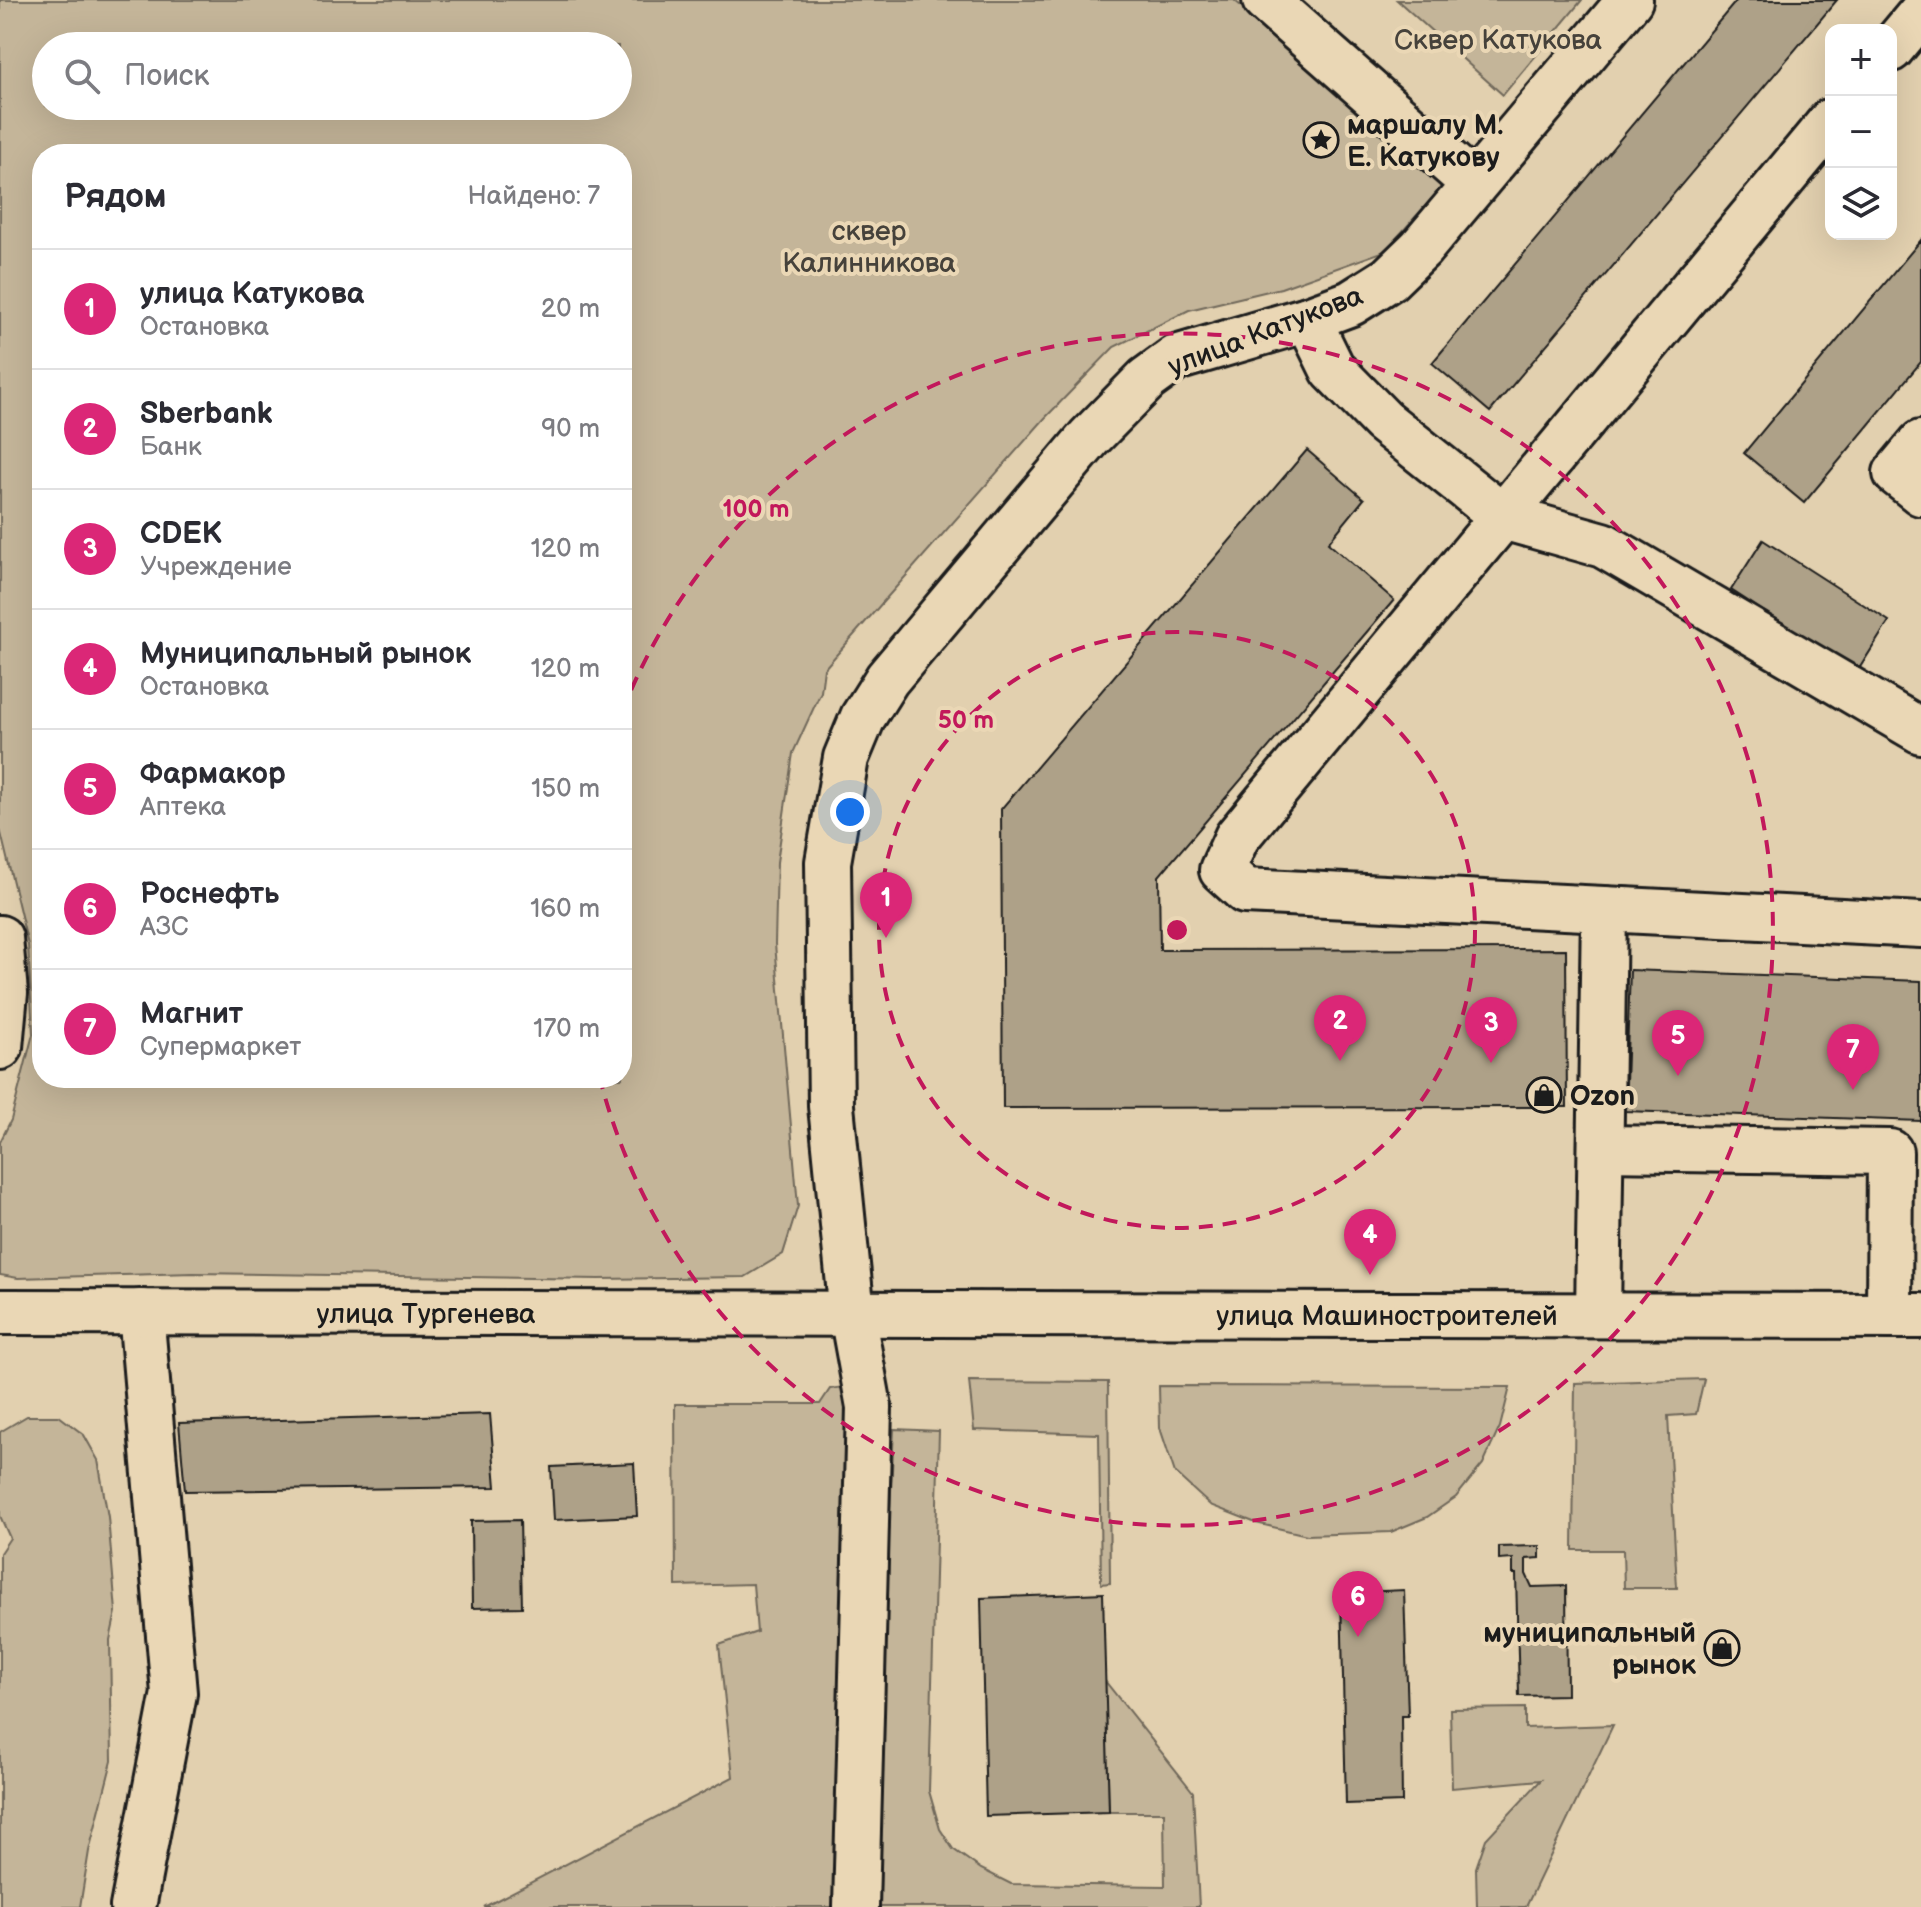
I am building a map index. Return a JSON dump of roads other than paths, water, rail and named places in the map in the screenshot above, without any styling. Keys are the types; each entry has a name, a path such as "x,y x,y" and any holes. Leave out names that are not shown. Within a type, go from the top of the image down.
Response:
{"street":[{"path":"1265,0 1474,184"},
{"name":"улица Катукова","path":"856,1907 869,1407 852,1314 831,1106 828,862 846,758 863,717 887,679 1089,438 1147,379 1176,358 1308,319 1351,303 1389,279 1421,248 1630,0"},
{"path":"1897,42 1921,13"},
{"path":"1825,128 1237,837 1222,870 1245,891 1921,925"},
{"path":"1308,319 1333,370 1383,421 1503,517 1603,545 1921,731"},
{"path":"1921,443 1896,473 1921,493"},
{"path":"1598,1315 1604,909"},
{"path":"0,938 5,993 0,1047"},
{"path":"1601,1148 1890,1152 1905,1316"},
{"name":"улица Тургенева","path":"0,1312 852,1314"},
{"path":"133,1907 174,1693 141,1312"},
{"name":"улица Машиностроителей","path":"852,1314 1905,1316"}],"place":[{"name":"маршалу М. Е. Катукову","path":"1321,140"},
{"name":"улица Катукова","path":"886,938"},
{"name":"Sberbank","path":"1340,1061"},
{"name":"CDEK","path":"1491,1063"},
{"name":"Фармакор","path":"1678,1076"},
{"name":"Магнит","path":"1853,1090"},
{"name":"Ozon","path":"1544,1095"},
{"name":"Муниципальный рынок","path":"1370,1275"},
{"name":"Роснефть","path":"1358,1637"},
{"name":"муниципальный рынок","path":"1722,1648"}],"park label":[{"name":"Сквер Катукова","path":"1498,39"},
{"name":"сквер Калинникова","path":"869,246"}]}
